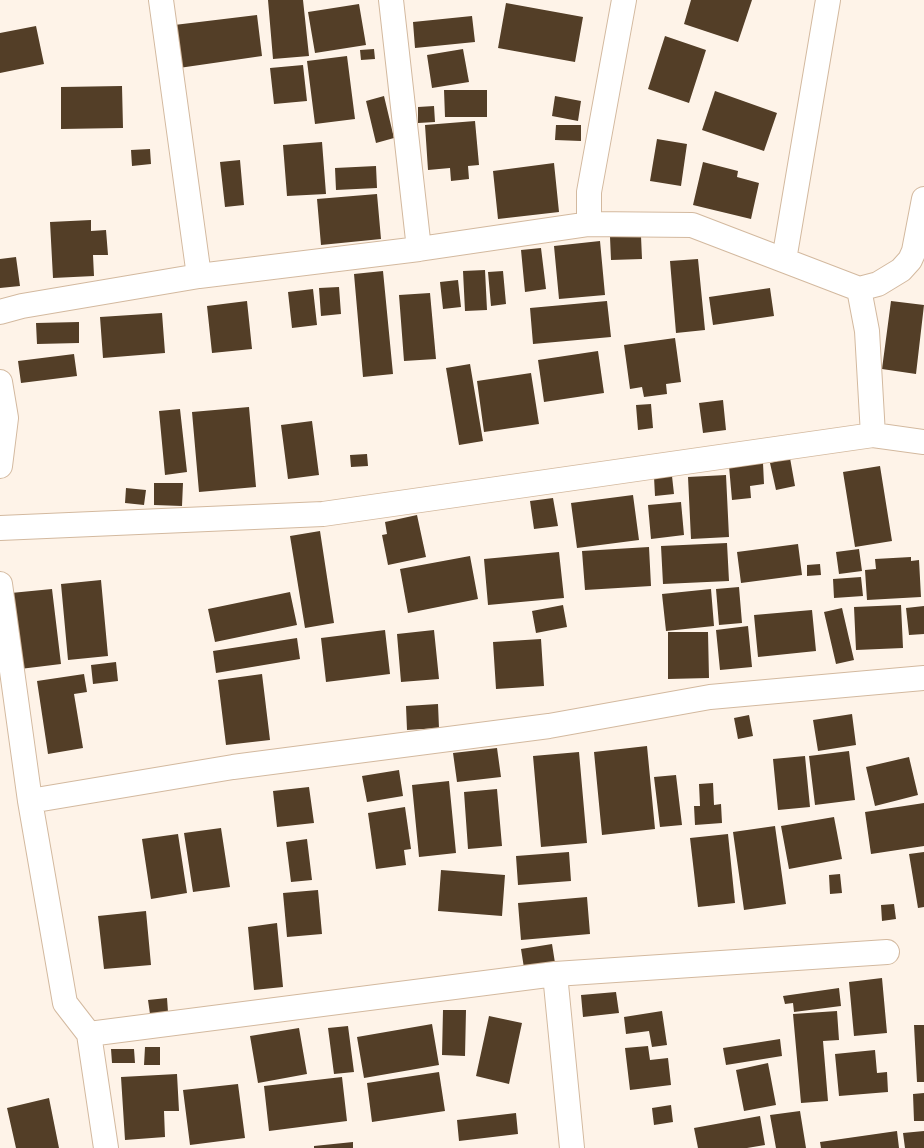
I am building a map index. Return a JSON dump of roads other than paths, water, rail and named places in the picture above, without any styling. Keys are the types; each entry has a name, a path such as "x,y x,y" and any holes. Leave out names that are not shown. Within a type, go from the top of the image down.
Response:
{"street":[{"path":"161,0 199,276"},
{"path":"391,0 419,249"},
{"path":"589,225 590,192 624,0"},
{"path":"784,260 828,0"},
{"path":"0,312 199,276 589,225 692,225 859,288 878,284 901,270 909,260 914,251 924,199"},
{"path":"859,288 867,331 873,435"},
{"path":"0,382 6,418 0,466"},
{"path":"0,528 323,514 873,435 924,442"},
{"path":"0,584 30,801 65,1003 89,1034 106,1148"},
{"path":"30,801 233,767 549,726 710,697 924,678"},
{"path":"89,1034 555,974 887,952"},
{"path":"555,974 572,1148"}]}
